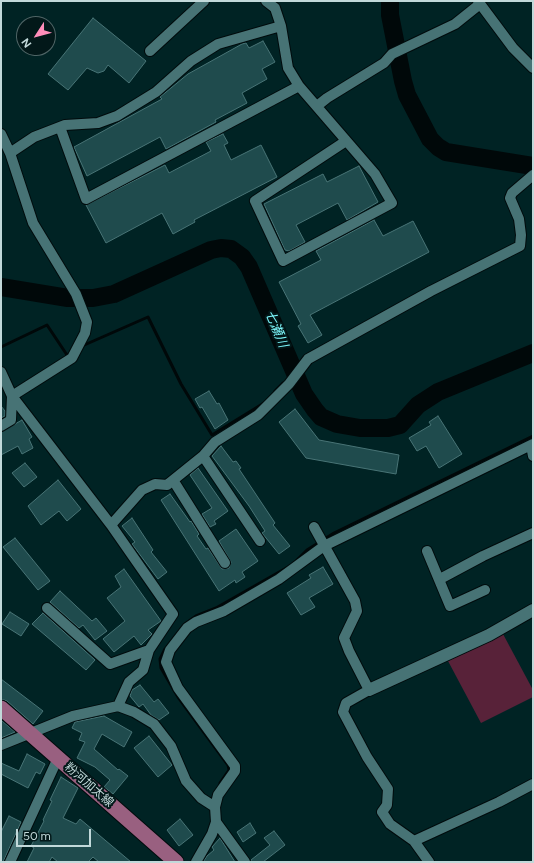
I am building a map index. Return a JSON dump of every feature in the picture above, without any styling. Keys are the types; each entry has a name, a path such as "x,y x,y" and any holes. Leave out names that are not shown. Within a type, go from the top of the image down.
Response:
{"main road":[{"name":"粉河加太線","path":"1,708 176,862"}],"street":[{"path":"150,51 204,1"},
{"path":"266,1 275,8 281,26 288,68 299,86 323,101 346,141 375,174 392,203 283,261 255,201 346,141"},
{"path":"323,101 384,64 395,52 455,24 479,2 513,48 533,68"},
{"path":"6,148 65,125 98,123 117,116 156,92 191,61 218,44 281,26"},
{"path":"60,127 86,199 299,86"},
{"path":"1,134 33,223 76,294 87,322 86,333 72,358 12,396"},
{"path":"111,525 142,490 155,484 167,485 203,456 215,442 258,415 289,384 308,359 431,291 520,246 521,235 519,219 510,198 512,193 533,175"},
{"path":"1,372 12,396 111,525 173,614 149,650 143,670 129,682 118,706"},
{"path":"1,426 11,420 12,396"},
{"path":"196,862 212,834 216,822 215,807 218,795 235,771 235,766 178,688 169,672 166,662 170,650 187,628 196,622 224,610 279,579 323,545 532,444 533,456"},
{"path":"203,456 260,541"},
{"path":"173,480 224,563"},
{"path":"314,527 355,601 357,611 344,638 369,690"},
{"path":"440,579 533,532"},
{"path":"427,551 450,606 485,590"},
{"path":"47,608 110,664 149,650"},
{"path":"429,862 414,841 390,824 382,812 387,805 388,789 367,758 343,712 346,703 369,690 489,635 533,610"},
{"path":"1,745 73,716 118,706 134,712 154,724 171,746 186,781 200,798 215,807"},
{"path":"10,862 58,758"},
{"path":"414,841 532,787"},
{"path":"216,822 245,862"}],"shaded area":[{"path":"503,634 533,690 533,697 481,723 448,661"}],"building":[{"path":"93,18 146,61 129,83 108,65 104,71 98,73 87,68 68,90 48,74"},
{"path":"263,41 275,62 262,69 267,79 242,93 247,103 215,120 216,122 166,149 160,137 87,176 74,147 162,99 160,97 188,74 242,44 246,43 249,48"},
{"path":"223,134 228,143 224,145 231,160 261,145 277,177 194,220 195,222 173,234 162,213 106,243 86,205 165,165 169,173 211,151 206,142"},
{"path":"359,166 378,202 347,220 338,203 296,225 305,242 289,251 285,250 264,204 323,174 327,182"},
{"path":"374,220 383,236 413,221 429,252 310,315 322,335 308,343 298,326 301,324 279,282 321,260 316,251"},
{"path":"209,391 217,404 219,403 228,420 215,429 202,407 200,408 195,399"},
{"path":"1,406 5,411 5,416 1,418"},
{"path":"295,409 319,440 399,455 396,474 306,458 279,422"},
{"path":"438,416 462,454 439,468 426,446 417,451 409,438 431,425 429,422"},
{"path":"22,420 32,437 29,439 33,448 22,454 18,446 1,455 1,432"},
{"path":"221,446 233,462 236,461 241,468 239,469 275,523 273,525 290,546 279,554 262,533 265,531 249,506 212,456"},
{"path":"25,463 37,477 24,487 12,473"},
{"path":"198,468 228,511 214,521 216,524 210,527 202,514 212,508 190,475"},
{"path":"58,480 81,509 67,521 59,511 41,525 28,506"},
{"path":"170,494 190,522 191,521 199,534 197,536 206,549 208,548 222,569 229,568 231,562 219,541 236,529 258,561 242,572 245,577 236,583 235,580 219,591 161,500"},
{"path":"132,518 153,550 151,552 167,572 158,579 132,544 135,542 122,526"},
{"path":"15,538 50,581 38,590 3,547"},
{"path":"323,567 333,584 309,598 315,607 301,615 287,593 311,578 309,575"},
{"path":"124,569 161,621 148,630 152,634 141,645 134,636 114,652 103,639 125,621 107,598 121,587 115,576"},
{"path":"60,591 92,621 96,618 107,631 95,640 83,625 79,628 50,602"},
{"path":"10,612 29,624 21,636 2,624"},
{"path":"43,613 95,660 86,670 32,624"},
{"path":"1,679 43,711 33,724 7,701 1,699"},
{"path":"140,685 154,702 158,699 169,713 159,720 151,715 143,704 139,707 130,696 132,690"},
{"path":"104,716 132,732 124,747 102,734 94,749 118,770 119,769 128,776 113,794 104,787 110,780 95,767 77,758 85,742 79,740 82,733 72,728 75,722"},
{"path":"1,720 15,732 1,738"},
{"path":"149,736 172,765 158,777 134,748"},
{"path":"27,754 45,764 40,774 36,772 28,788 1,774 1,763 19,771"},
{"path":"61,777 78,788 63,818 76,824 80,819 131,862 99,862 93,857 88,862 58,862 52,857 49,862 27,862 34,848 31,846 44,821 43,820 52,801 50,800"},
{"path":"9,816 21,822 3,862 1,862 1,832"},
{"path":"180,819 193,835 179,846 167,830"},
{"path":"250,823 256,833 243,842 237,832"},
{"path":"274,831 285,845 263,862 251,862 251,860 270,845 264,838"},
{"path":"220,838 235,862 203,862 214,850 212,847"}],"waterway":[{"path":"390,1 390,15 407,95 430,139 446,152 533,166"},
{"name":"七瀬川","path":"1,287 68,298 93,298 114,294 211,250 221,248 231,249 242,257 249,267 304,394 315,410 321,417 337,424 360,428 388,428 400,425 418,405 438,392 533,353"},
{"path":"82,346 148,317 181,384 212,435 264,403"},
{"path":"1,347 47,325 67,355 69,354"},
{"path":"275,391 283,383"},
{"path":"295,562 307,550 334,533 533,436"},
{"path":"185,624 196,616 216,608 288,567"},
{"path":"165,649 160,659 161,668 178,697 228,765 229,770 220,783"}]}
